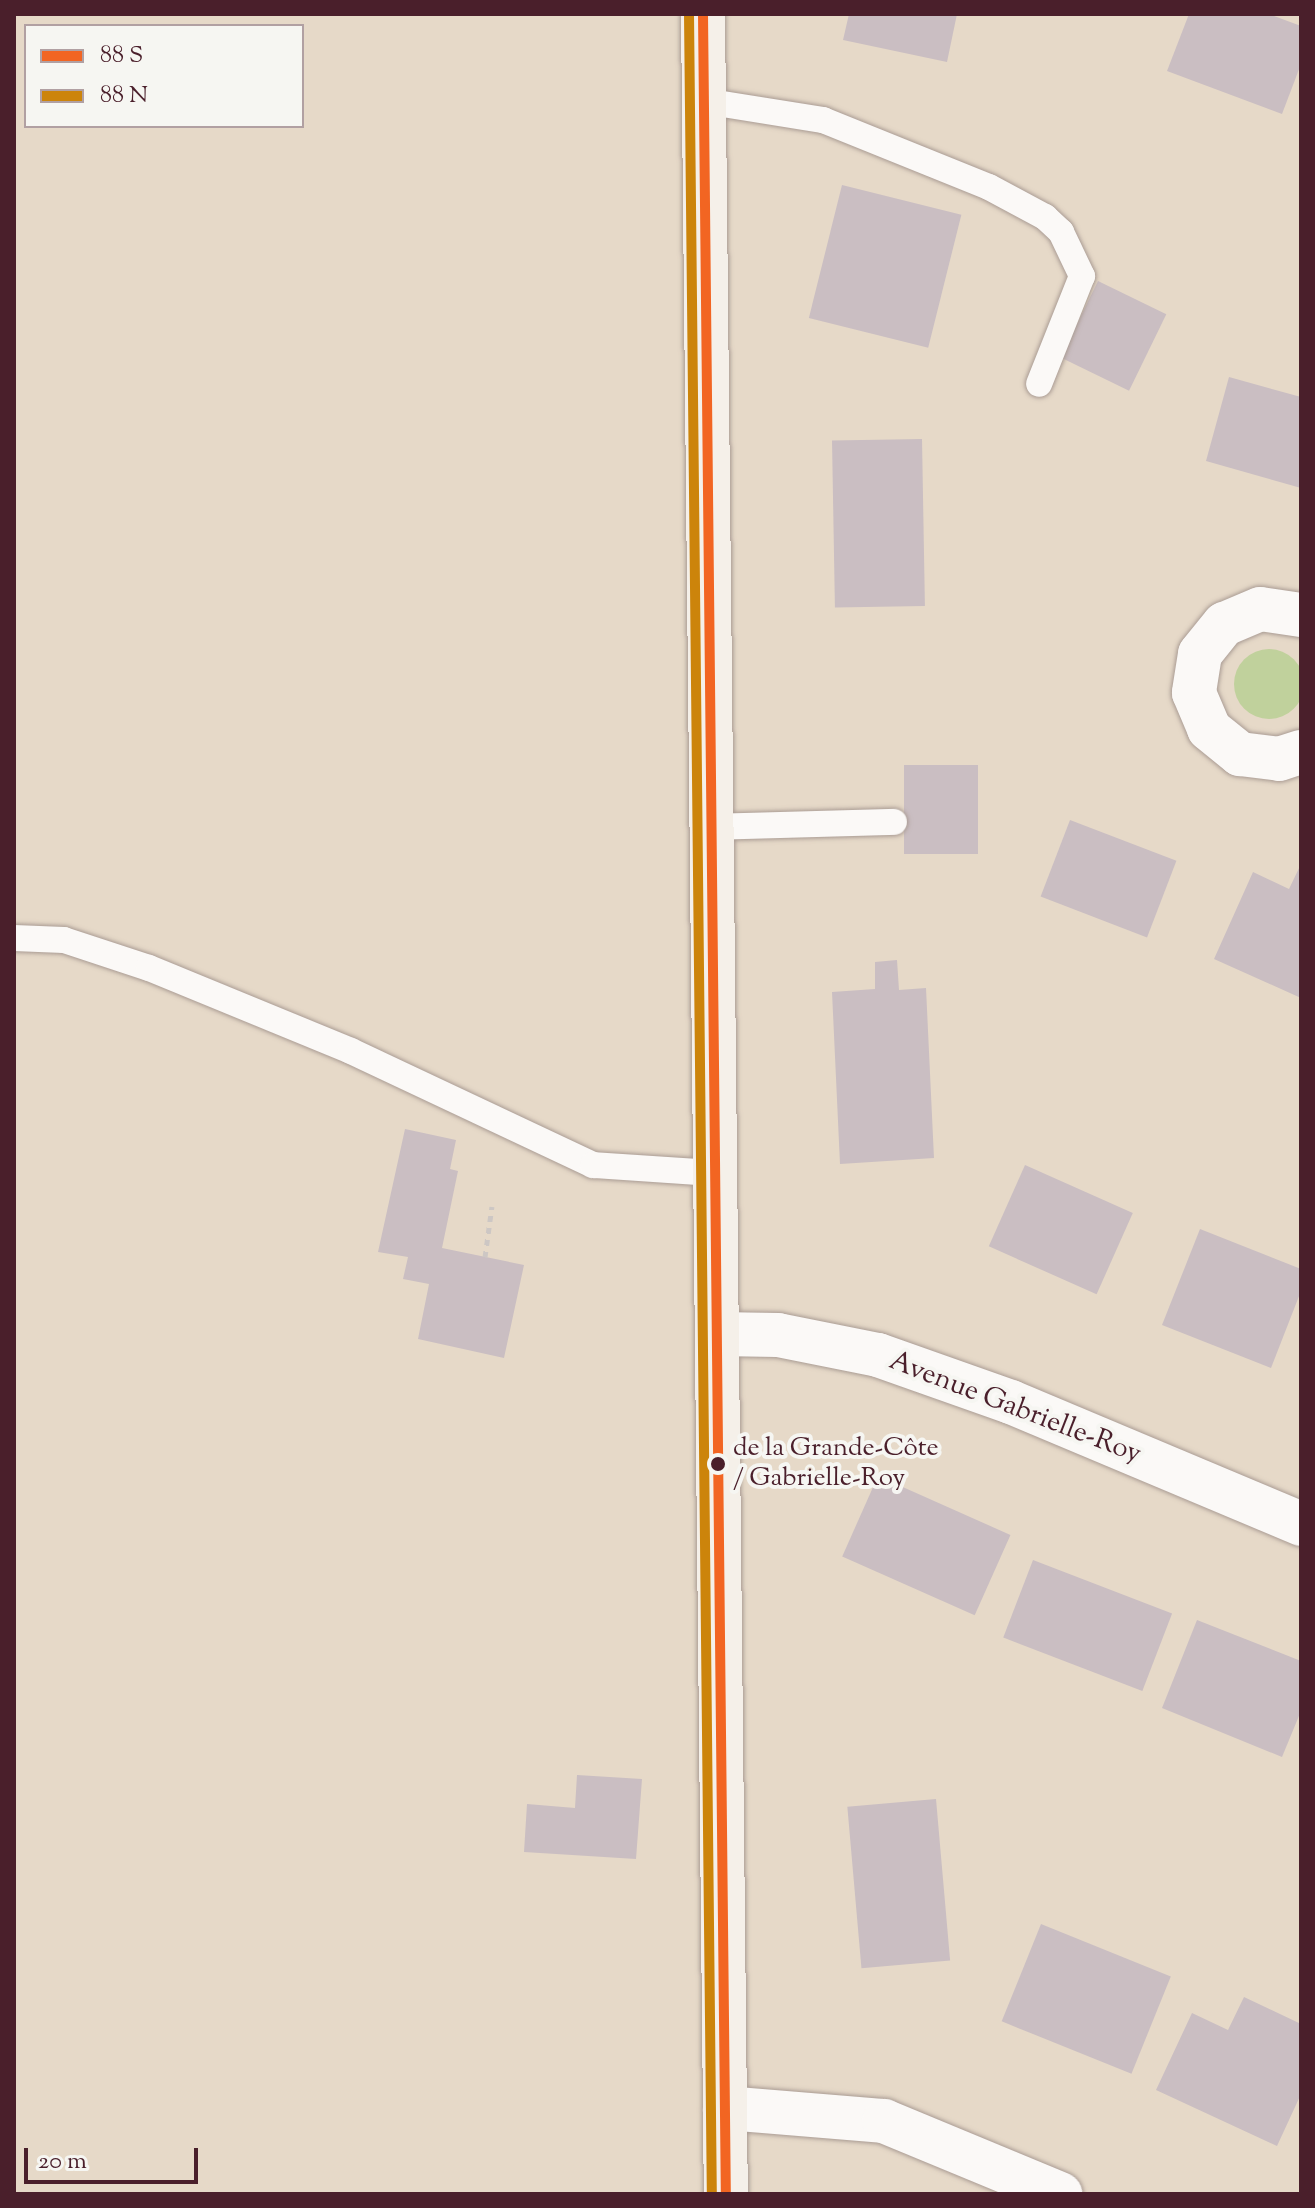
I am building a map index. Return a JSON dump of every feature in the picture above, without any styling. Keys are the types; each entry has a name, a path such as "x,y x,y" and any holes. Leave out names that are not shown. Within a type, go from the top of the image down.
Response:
{"main road":[{"path":"703,14 726,2194"}],"street":[{"path":"1301,615 1260,609 1224,624 1200,654 1194,693 1209,729 1240,754 1279,759 1301,752"},
{"name":"Avenue Gabrielle-Roy","path":"717,1334 778,1335 878,1355 1011,1402 1301,1524"},
{"path":"725,2108 884,2121 1060,2194"}],"lane":[{"path":"704,101 823,120 989,187 1045,217 1067,242 1082,276 1039,384"},
{"path":"712,827 894,822"},
{"path":"14,938 64,940 149,968 365,1057 593,1165 715,1173"}],"path":[{"path":"485,1257 492,1206"}],"green space":[{"path":"1269,649 1294,659 1304,684 1294,709 1269,719 1244,709 1234,684 1244,659"}],"building":[{"path":"849,14 957,14 947,62 843,40"},
{"path":"1189,14 1269,14 1301,26 1301,64 1282,114 1167,71"},
{"path":"842,185 961,215 928,348 809,318"},
{"path":"1098,281 1166,314 1129,391 1061,357"},
{"path":"1229,377 1301,397 1301,488 1206,461"},
{"path":"922,439 925,606 835,608 832,441"},
{"path":"904,765 978,765 978,854 904,854"},
{"path":"1070,820 1176,861 1147,937 1041,897"},
{"path":"1301,864 1301,998 1214,959 1253,872 1289,889"},
{"path":"897,960 899,990 926,988 934,1158 840,1164 832,992 875,989 875,962"},
{"path":"405,1129 456,1140 450,1169 458,1171 442,1248 524,1265 504,1358 418,1339 429,1284 403,1279 408,1257 378,1252"},
{"path":"1025,1165 1133,1213 1097,1294 989,1246"},
{"path":"1200,1229 1301,1269 1301,1291 1271,1368 1162,1325"},
{"path":"878,1476 1010,1535 975,1615 842,1556"},
{"path":"1033,1560 1172,1613 1142,1691 1003,1637"},
{"path":"1197,1620 1301,1661 1301,1711 1282,1757 1162,1708"},
{"path":"577,1775 642,1779 636,1859 524,1852 527,1804 575,1808"},
{"path":"936,1799 950,1960 861,1968 847,1807"},
{"path":"1041,1924 1171,1976 1131,2074 1002,2021"},
{"path":"1244,1997 1301,2024 1301,2094 1277,2146 1156,2090 1192,2013 1228,2030"}],"transit line":[{"path":"689,14 712,2194"},
{"path":"703,14 726,2194"}],"place":[{"name":"de la Grande-Côte / Gabrielle-Roy","path":"718,1464"}]}
